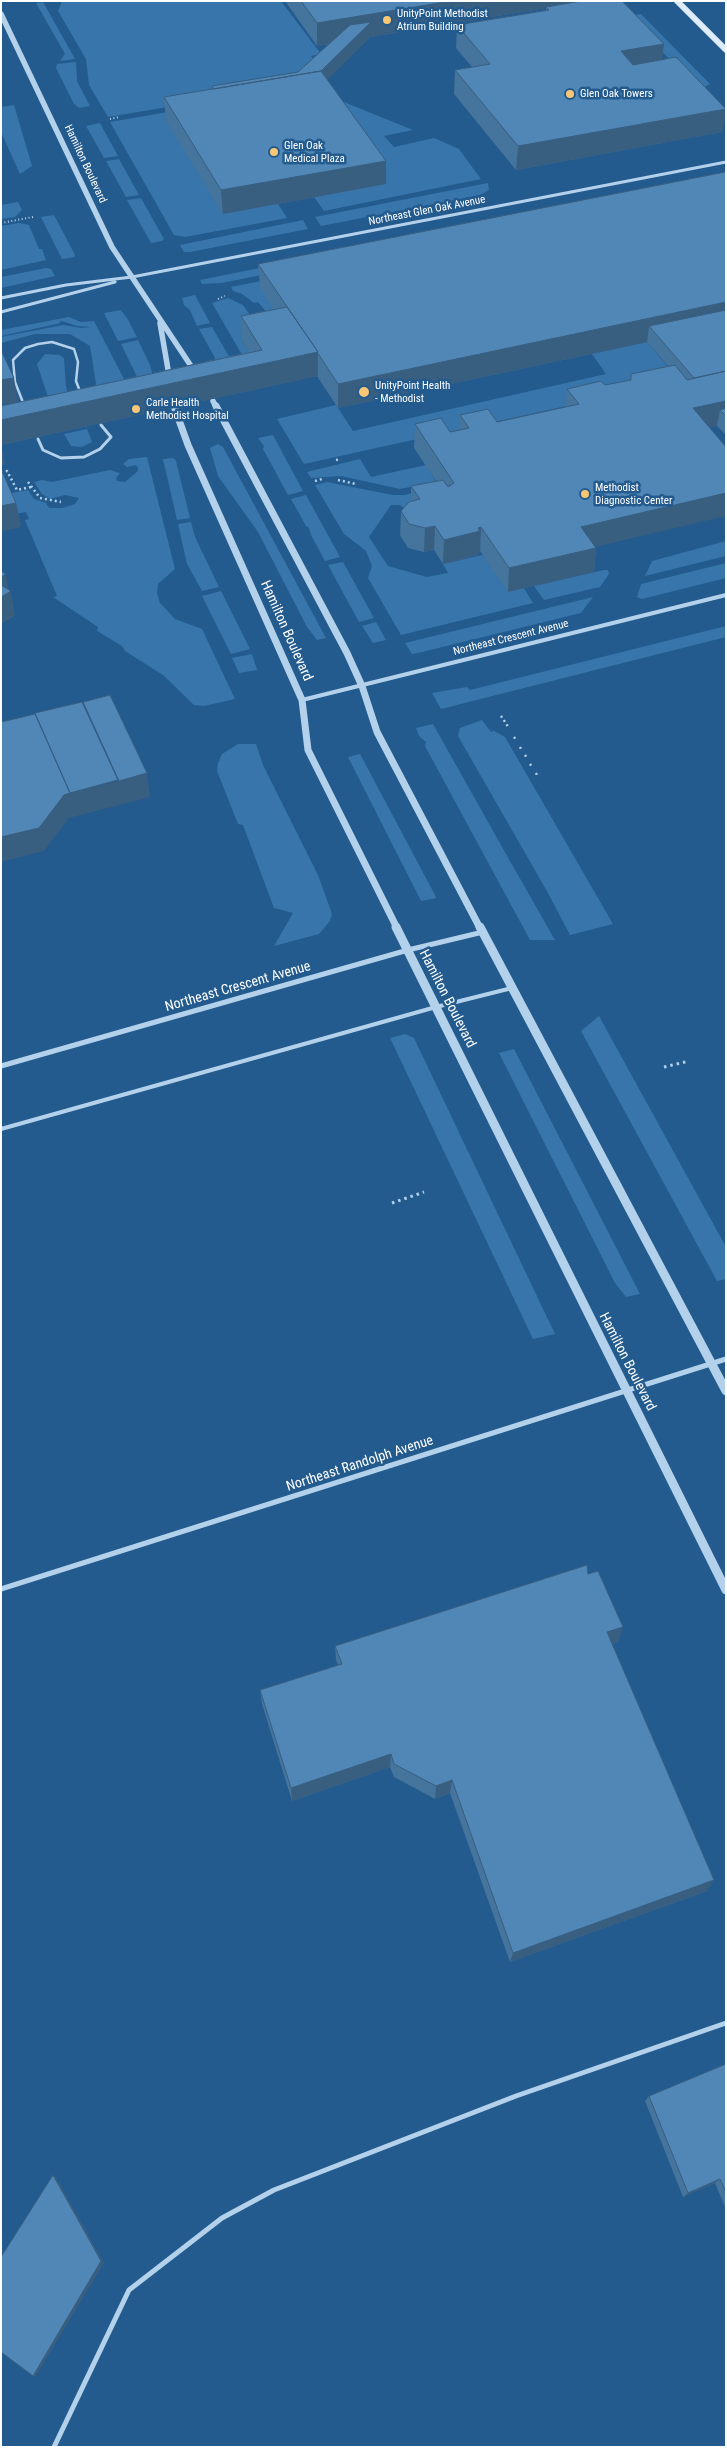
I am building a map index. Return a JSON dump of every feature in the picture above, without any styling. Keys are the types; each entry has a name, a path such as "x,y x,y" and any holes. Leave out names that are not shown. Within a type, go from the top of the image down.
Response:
{"main road":[{"path":"677,1 726,50"}],"street":[{"name":"Hamilton Boulevard","path":"1,14 112,248 199,378"},
{"name":"Northeast Glen Oak Avenue","path":"1,312 132,277 726,162"},
{"name":"Northeast Glen Oak Avenue","path":"1,298 66,285 132,277"},
{"name":"Hamilton Boulevard","path":"159,318 172,392"},
{"path":"213,401 347,653 362,686 377,732 726,1391"},
{"name":"Hamilton Boulevard","path":"175,409 188,445 302,700 308,750 726,1590"},
{"name":"Northeast Crescent Avenue","path":"302,700 726,595"},
{"name":"Northeast Crescent Avenue","path":"1,1066 408,950 482,932"},
{"name":"Northeast Randolph Avenue","path":"1,1590 726,1359"}],"lane":[{"path":"24,407 15,382 14,360 25,348 52,342 74,349 78,362 76,381 83,402"},
{"path":"38,439 43,450 60,458 84,457 100,449 111,437 101,425"},
{"path":"1,1129 436,1007 512,988"},
{"path":"54,2447 129,2290 222,2218 274,2190 479,2111 726,2023"}],"path":[{"path":"110,119 118,117"},
{"path":"1,223 33,217"},
{"path":"218,299 225,296"},
{"path":"336,460 341,459"},
{"path":"1,472 8,471 17,490 31,486 40,498 62,502"},
{"path":"315,481 322,480"},
{"path":"338,480 356,484"},
{"path":"501,716 509,728"},
{"path":"536,774 538,778"},
{"path":"664,1067 689,1061"},
{"path":"392,1203 424,1192"}],"shaded area":[{"path":"62,1 281,1 321,54 311,56 316,62 299,85 108,117 89,85 86,59 58,11"},
{"path":"43,2 75,59 60,61 65,54 36,3"},
{"path":"641,14 710,84 699,90 628,16"},
{"path":"76,62 77,81 90,106 79,108 74,104 56,68 57,64"},
{"path":"329,96 413,130 384,136 394,147 434,138 459,149 481,179 324,211 314,197"},
{"path":"214,104 287,218 185,237 174,235 110,122"},
{"path":"14,105 32,166 20,174 1,132 1,107"},
{"path":"100,123 118,156 104,158 86,126"},
{"path":"119,159 139,195 126,197 106,161"},
{"path":"488,183 489,190 480,195 321,226 315,217"},
{"path":"141,198 164,239 162,241 151,243 127,200"},
{"path":"18,202 22,210 15,217 1,219 1,205"},
{"path":"54,215 75,257 62,259 41,217"},
{"path":"303,220 308,229 190,252 184,252 180,245"},
{"path":"19,223 29,225 46,260 1,270 1,226"},
{"path":"483,223 496,227 222,283 202,284 200,280"},
{"path":"505,232 282,322 268,314 258,302 254,303 242,294 233,291 231,287"},
{"path":"46,268 51,269 55,276 1,288 1,277"},
{"path":"195,295 210,323 197,326 190,310 184,305 182,298"},
{"path":"228,298 243,305 250,315 242,341 262,372 253,374 212,303"},
{"path":"121,310 137,337 118,341 104,313"},
{"path":"69,317 81,322 94,321 125,381 97,390 90,346 70,334 35,334 1,343 1,337 63,325 81,328 92,327 77,326 62,321 59,322 61,323 1,336 1,330"},
{"path":"212,327 241,377 227,380 199,329"},
{"path":"138,340 150,365 155,385 143,389 121,344"},
{"path":"647,342 675,375 639,390 304,464 277,419 336,405 353,431 606,374 592,354"},
{"path":"45,354 59,355 64,358 66,387 72,403 49,400 37,364"},
{"path":"87,429 92,442 82,447 71,446 64,434"},
{"path":"273,435 303,491 288,495 263,449 264,446 258,438"},
{"path":"218,444 223,447 326,638 317,640 307,627 258,532 218,476 210,448"},
{"path":"147,457 175,569 158,584 157,593 160,603 175,619 202,629 235,699 204,706 194,705 163,675 125,651 122,646 97,631 98,627 53,597 57,596 25,520 29,519 26,512 15,514 6,494 28,490 34,499 46,503 49,508 62,508 75,504 79,498 65,495 50,499 42,494 34,482 42,480 52,482 110,470 120,473 116,478 117,481 125,482 138,471 138,468 136,465 127,467 123,464 129,459"},
{"path":"173,458 176,461 190,518 177,520 163,459"},
{"path":"360,459 371,477 426,465 436,482 400,489 341,476 311,478 307,472"},
{"path":"327,482 393,495 404,495 428,489 405,509 400,505 391,505 369,537 388,566 427,577 448,573 443,564 482,555 524,588 533,603 401,635 368,578 372,566 366,551 344,534 315,485"},
{"path":"306,495 340,557 325,561 309,528 291,499"},
{"path":"191,522 195,537 219,587 202,591 187,564 178,524"},
{"path":"726,541 726,556 645,576 652,561"},
{"path":"343,562 374,618 359,622 328,565"},
{"path":"726,563 726,578 642,599 637,597 641,584"},
{"path":"608,570 609,574 600,587 544,600 534,586"},
{"path":"221,591 250,649 231,654 202,596"},
{"path":"593,597 581,613 418,653 412,654 405,643"},
{"path":"376,622 386,640 373,643 362,626"},
{"path":"726,626 726,637 441,709 432,693 467,687 470,690"},
{"path":"252,654 257,670 239,673 232,658"},
{"path":"482,720 491,732 494,731 505,737 613,924 570,935 458,736 460,728"},
{"path":"433,724 555,940 530,940 425,746 426,742 419,736 416,728"},
{"path":"238,744 256,744 263,765 318,875 332,914 330,921 319,934 274,946 293,913 274,908 243,825 238,824 217,771 222,754"},
{"path":"360,754 436,898 422,901 420,899 348,757"},
{"path":"599,1016 726,1247 726,1279 717,1281 581,1031"},
{"path":"405,1034 414,1038 555,1334 533,1339 390,1038"},
{"path":"514,1049 640,1294 626,1297 615,1283 499,1053"}],"building":[{"path":"301,1 451,1 317,23"},
{"name":"Glen Oak Towers","path":"581,1 622,1 664,44 621,51 633,65 676,57 726,109 518,146 455,70 490,64 457,25 549,10 546,7"},
{"path":"371,22 321,71 214,89 212,86 298,72 350,25"},
{"name":"Glen Oak Medical Plaza","path":"321,71 386,161 221,190 164,97"},
{"path":"725,172 726,302 338,384 258,264"},
{"path":"287,307 318,352 1,420 1,406 262,350 241,316"},
{"path":"726,310 726,371 694,378 649,326"},
{"path":"1,350 14,378 1,380"},
{"name":"Methodist Diagnostic Center","path":"675,365 687,380 726,371 726,401 693,408 726,447 726,493 581,527 596,548 509,568 481,527 478,528 480,531 444,540 435,526 425,528 409,524 401,511 409,502 420,499 411,486 443,480 448,487 454,483 415,424 441,418 450,432 469,428 460,415 488,409 497,422 579,404 567,389 601,381 605,385 631,380 631,374"},
{"path":"726,408 726,416 720,410"},
{"path":"1,469 16,503 1,506"},
{"path":"1,585 11,591 1,597"},
{"path":"110,695 147,773 119,781 83,702"},
{"path":"82,702 118,780 70,793 35,713"},
{"path":"35,714 70,793 64,795 39,828 1,837 1,722"},
{"path":"587,1565 588,1574 598,1571 623,1627 607,1632 714,1880 513,1953 452,1780 436,1786 394,1764 391,1754 291,1788 260,1690 342,1664 335,1646"},
{"path":"726,2064 726,2192 720,2179 688,2193 649,2096"},
{"path":"53,2175 101,2261 33,2376 1,2352 1,2257"}],"place":[{"name":"UnityPoint Methodist Atrium Building","path":"387,20"},
{"name":"Glen Oak Towers","path":"570,94"},
{"name":"Glen Oak Medical Plaza","path":"274,152"},
{"name":"UnityPoint Health - Methodist","path":"364,392"},
{"name":"Carle Health Methodist Hospital","path":"136,409"},
{"name":"Methodist Diagnostic Center","path":"585,494"}]}
